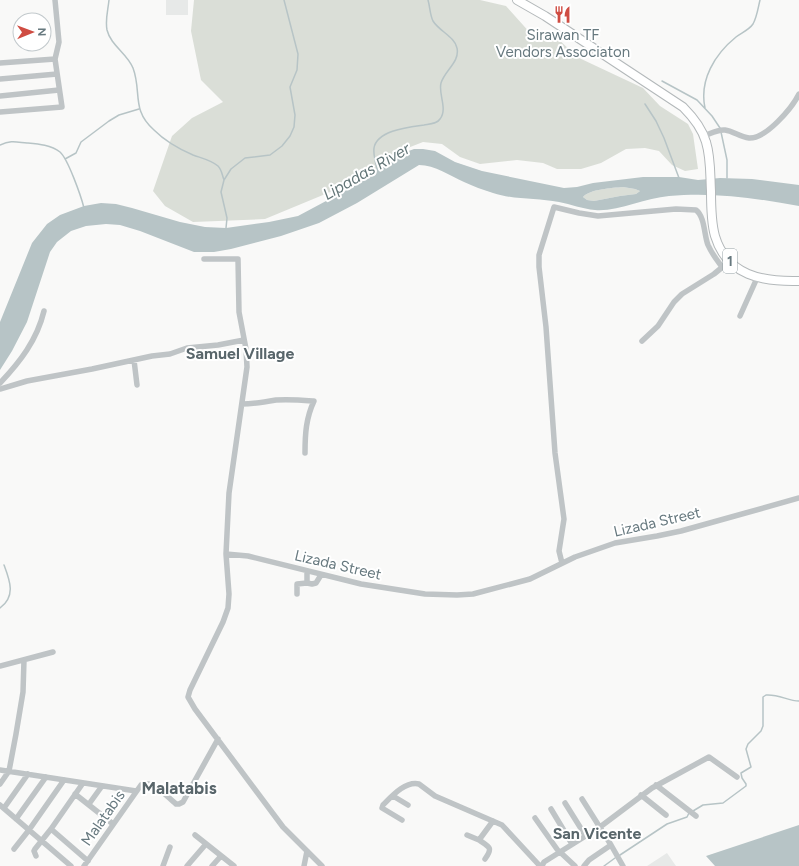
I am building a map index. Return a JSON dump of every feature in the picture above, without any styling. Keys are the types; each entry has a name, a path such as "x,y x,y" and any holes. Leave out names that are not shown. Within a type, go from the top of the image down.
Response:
{"highway":[{"name":"1","path":"516,0 545,16 683,107 697,122 704,136 708,152 711,201 715,235 718,244 729,260 744,272 757,278 775,281 799,281"}],"street":[{"path":"0,112 62,107 55,59 59,42 55,0"},
{"path":"0,63 55,59"},
{"path":"0,79 57,74"},
{"path":"0,96 60,90"},
{"path":"704,136 727,130 744,137 758,136 768,129 787,111 795,102 799,94"},
{"path":"562,563 559,551 564,527 564,519 555,453 546,327 539,267 539,255 554,207 598,216 676,209 696,210 701,216 709,247 722,267"},
{"path":"204,260 238,259 239,312 247,367 229,493 226,554 229,594 228,608 188,695 191,703 283,827 322,866"},
{"path":"642,341 658,326 674,302 682,294 714,274 729,260"},
{"path":"740,316 757,278"},
{"path":"0,383 16,366 29,348 36,335 44,311"},
{"path":"0,389 27,381 152,356 170,354 187,348 218,345 244,340"},
{"path":"134,360 137,385"},
{"path":"242,404 260,404 277,400 296,399 314,401 306,423 305,453"},
{"name":"Lizada Street","path":"226,554 248,556 361,584 425,594 457,596 473,594 530,579 575,557 616,543 681,531 799,498"},
{"path":"307,571 307,583"},
{"path":"297,594 297,584 316,583 321,575"},
{"path":"0,666 53,652"},
{"path":"0,784 9,771 21,709 24,660"},
{"name":"Malatabis","path":"86,863 141,785 150,784 176,804 181,804 184,802 218,739"},
{"path":"402,820 382,808 382,804 406,786 411,784 419,784 435,796 502,825 541,866 544,862 600,827 656,785 709,756 737,777"},
{"path":"0,770 136,791"},
{"path":"28,774 2,807 71,866"},
{"path":"16,819 46,777"},
{"path":"14,849 64,780"},
{"path":"36,856 34,851 51,829 82,783"},
{"path":"656,785 696,816"},
{"path":"89,804 102,786"},
{"path":"75,794 114,824"},
{"path":"641,795 666,815"},
{"path":"393,796 408,805"},
{"path":"582,799 623,866"},
{"path":"565,803 585,835"},
{"path":"551,809 572,844"},
{"path":"535,818 560,852 575,866"},
{"path":"479,840 493,821"},
{"path":"51,829 86,863"},
{"path":"194,835 234,866"},
{"path":"467,836 479,840 488,846 490,852 485,859"},
{"path":"187,866 206,844"},
{"path":"584,866 589,860 611,845"},
{"path":"163,866 170,847"},
{"path":"304,866 307,851"},
{"path":"212,866 221,856"}],"shaded area":[{"path":"166,0 188,0 188,15 166,15"},
{"path":"194,0 480,0 506,6 532,35 550,31 577,57 643,88 660,106 688,124 693,134 698,169 685,171 672,165 659,151 645,148 626,149 601,163 581,169 557,169 543,163 517,160 480,164 460,157 442,144 423,142 395,153 377,169 335,190 265,219 193,222 165,206 153,191 172,136 192,118 223,102 201,80 191,31"},
{"path":"414,149 435,151 455,162 482,171 564,188 643,177 679,177 698,180 720,178 752,179 799,185 799,206 734,196 686,195 660,197 612,209 595,210 559,202 501,195 471,185 437,169 425,165 419,165 357,203 319,223 281,236 231,249 214,252 194,252 140,231 120,225 106,224 86,226 71,231 57,242 50,252 27,322 0,370 0,322 32,243 47,224 60,215 84,206 101,203 116,204 180,222 205,227 226,228 269,222 298,216 356,185 406,152","holes":["623,187 640,191 636,194 594,201 587,200 583,197 586,194 602,189"]},
{"path":"623,187 640,191 636,194 594,201 587,200 583,197 591,192 607,188"},
{"path":"799,825 799,866 715,866 706,856"},
{"path":"667,853 676,866 647,866"}],"waterway":[{"path":"109,0 106,19 107,30 112,41 127,58 133,68 136,77 140,108 147,123 158,134 172,144 188,153 218,166 224,180"},
{"path":"226,228 227,218 221,192 224,180 231,169 245,158 270,155 282,146 290,136 294,127 295,115 290,87 297,70 298,54 284,0"},
{"name":"Lipadas River","path":"378,172 374,157 374,148 376,142 381,137 395,130 435,123 439,121 442,115 443,106 440,87 443,78 456,58 457,48 456,44 450,37 433,21 428,0"},
{"path":"705,108 704,87 710,68 721,51 753,24 760,0"},
{"path":"662,81 697,100 712,116 720,128"},
{"path":"645,104 656,121 664,138 679,178"},
{"path":"65,159 76,153 81,142 109,121 119,115 139,109"},
{"path":"721,132 727,160 727,178"},
{"path":"0,145 7,142 36,144 49,146 60,152 70,170 84,208"},
{"path":"0,608 5,603 10,593 10,582 4,565"},
{"path":"693,811 703,805 723,803 746,786 741,773 751,767 746,749 748,744 761,731 763,726 763,697 766,695 771,695 799,701"},
{"path":"620,855 667,824 687,817 689,813"},
{"path":"604,866 615,858"}],"place":[{"name":"Sirawan TF Vendors Associaton","path":"563,14"}],"district":[{"name":"Samuel Village","path":"240,353"},
{"name":"Malatabis","path":"179,788"},
{"name":"San Vicente","path":"597,833"}]}
